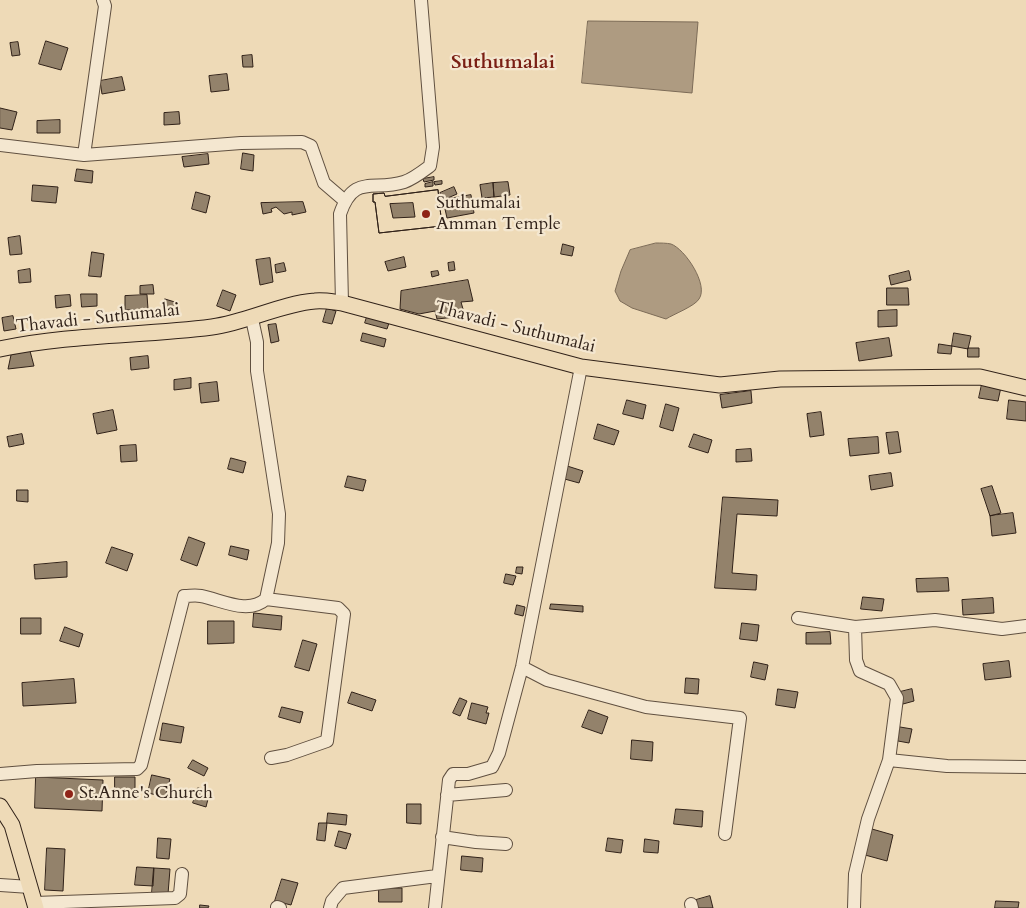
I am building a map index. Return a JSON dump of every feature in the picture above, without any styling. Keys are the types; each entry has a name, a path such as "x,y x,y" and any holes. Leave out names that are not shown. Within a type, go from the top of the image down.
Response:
{"main road":[{"name":"Thavadi - Suthumalai","path":"0,349 34,342 213,327 252,319 294,304 317,300 342,303 581,367 720,384 780,379 980,377 1026,388"},
{"path":"0,806 12,825 35,906"}],"street":[{"path":"84,155 105,6 104,0"},
{"path":"342,303 340,214 345,201 357,188 403,182 420,174 430,166 433,147 421,0"},
{"path":"0,145 84,155 241,143 302,142 311,146 324,183 345,201"},
{"path":"0,774 37,771 137,769 141,765 184,596 198,595 241,606 260,605 266,599 278,542 279,514 257,371 256,342 252,319"},
{"path":"435,908 449,780 453,774 468,774 492,767 499,753 522,667 581,367"},
{"path":"266,599 338,608 344,614 327,741 287,755 271,758"},
{"path":"798,618 855,627 935,620 1002,629 1026,626"},
{"path":"854,908 855,874 868,819 889,760 897,698 889,684 860,672 856,660 855,627"},
{"path":"522,667 547,680 646,706 740,718 725,834"},
{"path":"889,760 947,766 1026,767"},
{"path":"447,795 506,790"},
{"path":"442,837 506,844"},
{"path":"35,906 175,898 180,894 182,874"},
{"path":"330,908 332,901 343,888 437,876"},
{"path":"0,885 30,887"}],"shaded area":[{"path":"588,21 698,22 692,93 582,83"},
{"path":"656,243 666,243 677,247 689,260 701,285 701,293 697,302 666,319 632,308 620,301 615,291 630,250"}],"building":[{"path":"46,41 68,48 61,70 39,64"},
{"path":"18,42 20,55 12,56 10,43"},
{"path":"252,55 253,67 243,67 242,56"},
{"path":"227,74 229,90 211,92 209,76"},
{"path":"122,77 125,90 102,94 100,81"},
{"path":"0,108 17,112 12,130 0,128"},
{"path":"179,112 180,124 164,125 164,113"},
{"path":"60,120 60,133 37,133 37,121"},
{"path":"243,153 254,155 253,171 241,169"},
{"path":"208,154 209,164 184,167 182,157"},
{"path":"77,169 93,171 92,183 75,181"},
{"path":"434,177 434,180 424,182 423,179"},
{"path":"442,181 442,184 435,185 434,182"},
{"path":"433,182 433,186 425,187 425,184"},
{"path":"508,182 510,195 494,197 493,183"},
{"path":"493,183 494,197 482,198 480,185"},
{"path":"33,185 58,187 56,203 32,201"},
{"path":"454,187 457,194 443,200 440,193"},
{"path":"438,190 442,226 379,233 373,194 384,193 385,196","holes":["413,203 415,217 393,218 390,204"]},
{"path":"438,190 442,226 379,233 373,194 384,193 385,196"},
{"path":"196,192 210,196 206,213 192,209"},
{"path":"471,195 474,213 447,218 443,200"},
{"path":"303,202 306,212 292,215 292,212 284,214 276,207 271,209 272,212 263,214 261,203"},
{"path":"20,236 22,254 10,255 8,238"},
{"path":"563,244 574,247 572,256 561,254"},
{"path":"92,252 104,254 101,277 89,276"},
{"path":"404,257 406,267 388,271 385,262"},
{"path":"270,258 273,282 260,285 256,260"},
{"path":"454,262 455,270 449,271 448,263"},
{"path":"284,263 286,271 276,273 275,265"},
{"path":"30,269 31,282 19,283 18,271"},
{"path":"438,271 439,275 432,277 431,272"},
{"path":"909,271 911,280 891,285 889,276"},
{"path":"468,280 473,301 461,302 465,316 437,319 435,311 419,314 400,309 401,291"},
{"path":"153,285 154,294 140,294 140,286"},
{"path":"887,288 908,288 909,305 887,305"},
{"path":"223,290 236,295 230,311 217,306"},
{"path":"81,294 97,294 97,306 82,307"},
{"path":"70,295 71,306 56,308 55,296"},
{"path":"147,295 148,309 125,310 125,296"},
{"path":"165,299 178,303 175,315 162,312"},
{"path":"327,308 336,311 332,324 323,322"},
{"path":"897,310 897,326 878,327 878,311"},
{"path":"13,316 16,329 4,331 2,318"},
{"path":"367,317 389,323 387,329 365,323"},
{"path":"276,324 279,341 271,343 268,325"},
{"path":"363,333 386,339 384,347 361,341"},
{"path":"954,333 971,336 968,349 952,346"},
{"path":"889,338 892,356 859,361 856,343"},
{"path":"939,344 952,346 951,354 938,353"},
{"path":"968,348 979,348 979,357 968,357"},
{"path":"30,351 34,366 8,369 11,355"},
{"path":"148,356 149,368 131,370 130,358"},
{"path":"191,378 191,388 174,390 174,380"},
{"path":"217,382 219,401 201,403 199,384"},
{"path":"982,384 1001,387 998,401 979,398"},
{"path":"751,391 752,403 722,408 720,395"},
{"path":"627,400 646,405 643,419 623,414"},
{"path":"1009,400 1026,402 1026,421 1007,419"},
{"path":"666,404 679,408 673,431 660,427"},
{"path":"113,410 117,430 97,434 93,414"},
{"path":"821,412 824,435 810,437 807,414"},
{"path":"598,424 619,431 614,445 594,439"},
{"path":"898,432 901,452 889,454 886,433"},
{"path":"22,434 24,444 9,447 7,437"},
{"path":"694,434 712,440 708,453 689,447"},
{"path":"878,437 879,453 850,456 848,439"},
{"path":"136,445 137,461 121,462 120,446"},
{"path":"751,449 752,461 736,462 736,450"},
{"path":"231,458 246,462 243,473 228,469"},
{"path":"564,465 583,471 579,483 561,478"},
{"path":"891,473 893,486 871,490 869,476"},
{"path":"348,476 366,480 363,491 345,487"},
{"path":"992,486 1001,513 990,516 981,489"},
{"path":"17,490 28,490 28,502 17,501"},
{"path":"723,497 778,500 777,516 737,514 732,573 757,575 756,590 715,588"},
{"path":"1013,513 1016,533 992,536 990,516"},
{"path":"189,537 205,543 197,566 181,560"},
{"path":"231,546 249,550 247,560 229,555"},
{"path":"112,547 133,554 127,571 106,563"},
{"path":"67,562 67,577 35,579 34,565"},
{"path":"517,567 523,567 522,574 516,573"},
{"path":"506,574 516,576 513,585 504,583"},
{"path":"948,578 949,591 917,592 916,579"},
{"path":"863,597 884,599 882,611 861,609"},
{"path":"993,598 994,613 963,615 962,600"},
{"path":"551,604 583,606 583,612 550,609"},
{"path":"517,605 525,607 523,616 515,614"},
{"path":"254,613 282,616 281,630 253,627"},
{"path":"21,618 41,618 41,634 21,634"},
{"path":"208,621 234,621 234,643 208,644"},
{"path":"742,623 759,625 757,641 740,639"},
{"path":"65,627 83,634 79,647 60,641"},
{"path":"830,632 831,644 806,644 806,633"},
{"path":"303,640 317,644 309,671 295,667"},
{"path":"1009,661 1011,677 985,680 983,664"},
{"path":"754,662 768,665 765,680 751,677"},
{"path":"686,678 699,679 698,694 685,693"},
{"path":"74,679 76,703 23,706 22,683"},
{"path":"778,689 798,692 795,708 776,705"},
{"path":"912,689 914,701 903,704 900,692"},
{"path":"352,692 376,700 372,711 348,703"},
{"path":"460,698 467,701 460,716 453,713"},
{"path":"472,703 488,707 486,713 489,713 486,724 468,719"},
{"path":"282,707 303,712 300,723 279,717"},
{"path":"589,710 608,717 602,734 582,727"},
{"path":"163,723 184,727 181,743 160,740"},
{"path":"900,727 912,729 909,743 898,741"},
{"path":"632,740 653,742 652,761 631,759"},
{"path":"193,760 208,768 204,776 188,768"},
{"path":"152,775 170,779 165,797 148,793"},
{"name":"St.Anne's Church","path":"36,777 103,780 102,811 35,808"},
{"path":"115,777 135,777 135,792 115,792"},
{"path":"198,788 210,791 206,807 193,803"},
{"path":"407,804 421,804 421,824 407,823"},
{"path":"676,809 703,811 702,827 674,824"},
{"path":"328,813 347,815 346,825 327,823"},
{"path":"319,823 327,823 325,841 317,840"},
{"path":"872,829 893,835 887,861 865,855"},
{"path":"339,831 351,834 346,849 335,846"},
{"path":"158,838 171,839 169,859 157,858"},
{"path":"608,838 623,840 621,853 606,851"},
{"path":"645,839 659,841 658,853 644,852"},
{"path":"47,848 65,849 63,891 45,890"},
{"path":"462,856 483,858 482,872 461,870"},
{"path":"137,867 154,868 153,886 135,885"},
{"path":"154,868 170,869 168,894 152,893"},
{"path":"282,879 298,883 291,905 275,901"},
{"path":"379,888 402,888 402,902 379,902"},
{"path":"710,896 713,908 698,908 696,900"},
{"path":"996,901 1019,902 1018,908 995,908"},
{"path":"200,905 209,906 208,908 200,908"}],"place":[{"name":"Suthumalai Amman Temple","path":"426,214"},
{"name":"St.Anne's Church","path":"69,794"}],"district":[{"name":"Suthumalai","path":"503,63"}]}
